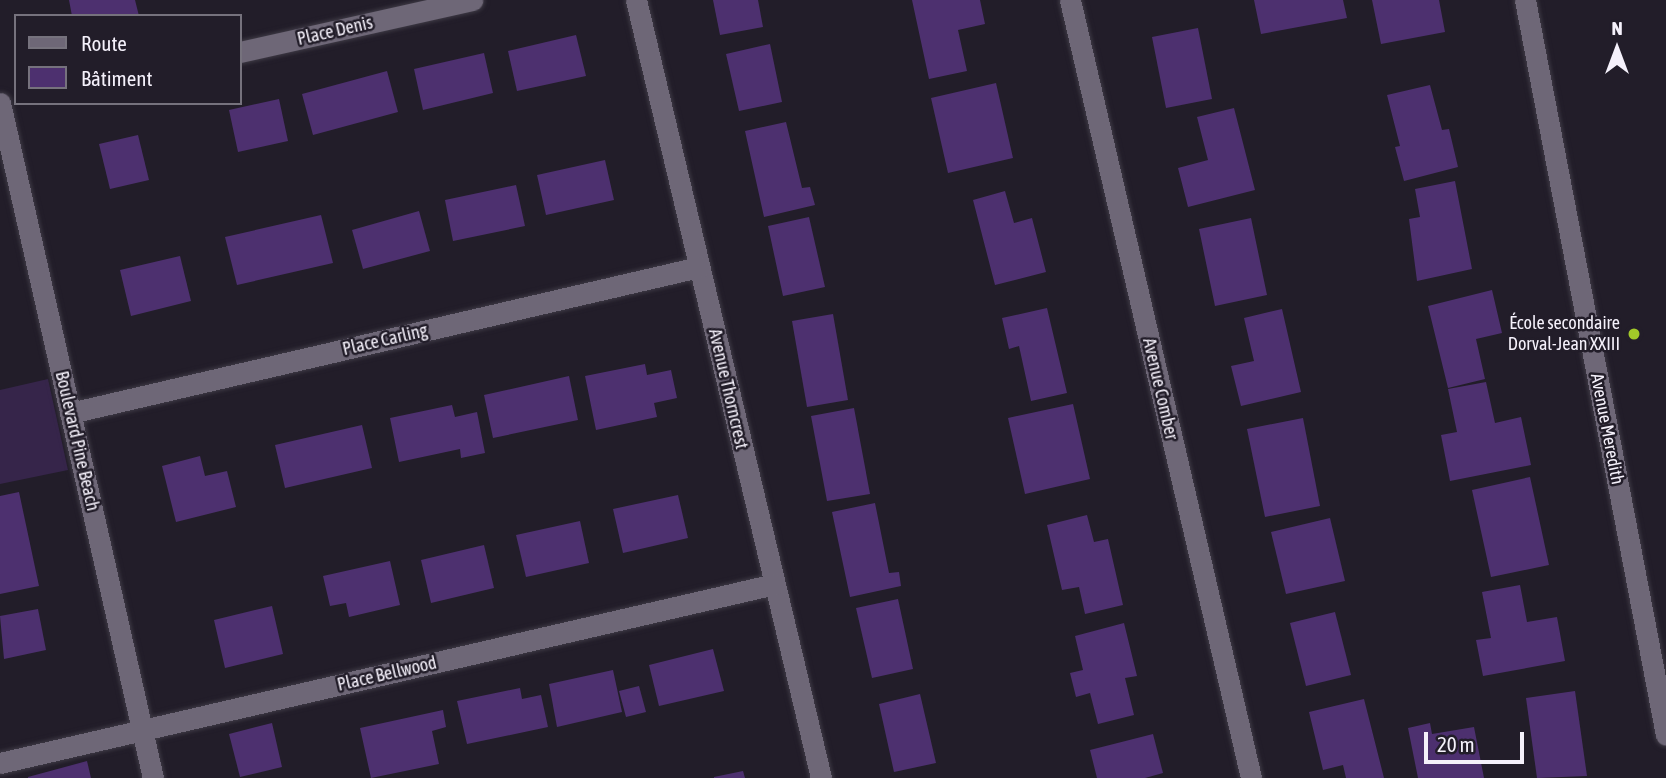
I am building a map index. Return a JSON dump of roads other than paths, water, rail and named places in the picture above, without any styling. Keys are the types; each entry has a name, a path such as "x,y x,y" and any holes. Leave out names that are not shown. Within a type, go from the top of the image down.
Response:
{"street":[{"name":"Place Denis","path":"242,52 472,0"},
{"name":"Avenue Thorncrest","path":"636,0 821,778"},
{"name":"Avenue Comber","path":"1070,0 1251,778"},
{"name":"Avenue Meredith","path":"1525,0 1666,735"},
{"name":"Boulevard Pine Beach","path":"0,105 153,778"},
{"name":"Place Carling","path":"70,413 699,267"},
{"name":"Place Bellwood","path":"0,764 775,584"}],"place":[{"name":"École secondaire Dorval-Jean XXIII","path":"1634,334"}]}
